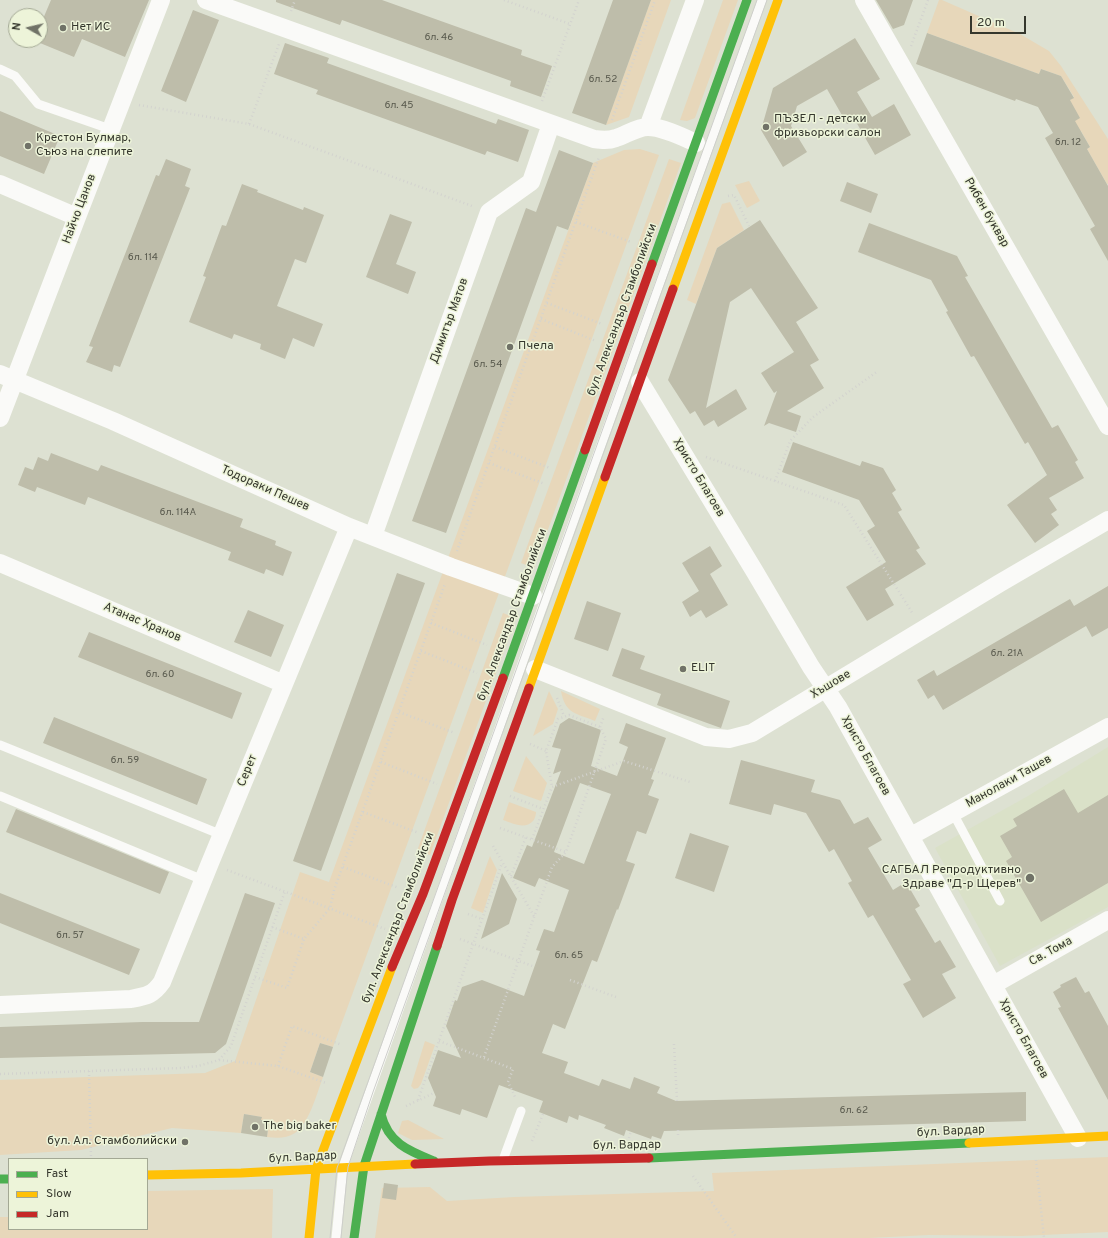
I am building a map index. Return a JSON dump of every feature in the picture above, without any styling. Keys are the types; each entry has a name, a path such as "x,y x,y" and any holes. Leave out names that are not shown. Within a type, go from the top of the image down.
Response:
{"street":[{"name":"Найчо Цанов","path":"0,418 7,377 76,217 161,0"},
{"path":"206,0 594,139 614,139 648,127 660,129 696,142"},
{"path":"648,127 695,0"},
{"name":"бул. Александър Стамболийски","path":"308,1238 316,1169 386,983 423,894 533,596 747,0"},
{"path":"354,1238 364,1166 452,900 778,0"},
{"name":"Рибен буквар","path":"864,0 1108,426"},
{"path":"489,212 530,182 544,121"},
{"path":"0,184 76,217"},
{"name":"Димитър Матов","path":"373,536 489,212"},
{"name":"Тодораки Пешев","path":"7,377 113,421 349,527 451,567 533,596"},
{"name":"Христо Благоев","path":"640,382 755,572 810,667 838,707 1078,1138"},
{"name":"Хъшове","path":"535,669 706,737 728,739 752,733 1108,520"},
{"name":"Серет","path":"0,1005 131,998 146,996 156,991 162,982 349,527"},
{"name":"Атанас Хранов","path":"0,563 284,684"},
{"name":"Манолаки Ташев","path":"910,836 1108,727"},
{"name":"Св. Тома","path":"993,984 1108,920"},
{"path":"381,1114 385,1127 395,1140 408,1151 438,1163"},
{"name":"бул. Вардар","path":"148,1175 241,1173 503,1160 679,1157 1108,1136"}],"lane":[{"path":"336,1238 343,1167 534,630 762,0"},
{"path":"0,69 14,76 38,104 110,129"},
{"path":"0,745 222,835"},
{"path":"0,796 206,872"},
{"path":"952,813 1000,901"},
{"path":"503,1160 521,1111"}],"path":[{"path":"249,124 295,0"},
{"path":"504,0 570,24"},
{"path":"544,121 570,24 579,0"},
{"path":"255,977 287,988 304,939 330,908 334,890 547,303 655,0"},
{"path":"903,69 928,0"},
{"path":"121,102 249,124 489,212"},
{"path":"726,196 734,194 749,226"},
{"path":"576,222 631,242"},
{"path":"547,303 602,324"},
{"path":"541,319 596,341"},
{"path":"776,481 790,441 813,417 878,371"},
{"path":"495,447 550,468"},
{"path":"680,447 844,505 923,630"},
{"path":"489,463 545,484"},
{"path":"431,623 487,645"},
{"path":"421,651 477,673"},
{"path":"399,712 455,733"},
{"path":"484,1057 552,867 566,852 595,771 606,739 600,727 569,715 558,719 546,751 552,787 532,839"},
{"path":"529,744 546,751"},
{"path":"552,787 624,761 690,782"},
{"path":"381,762 437,784"},
{"path":"505,794 543,809"},
{"path":"363,812 419,833"},
{"path":"494,826 566,852"},
{"path":"511,877 526,837"},
{"path":"492,845 534,916"},
{"path":"418,1100 502,863"},
{"path":"343,867 400,888"},
{"path":"206,872 285,892 385,929"},
{"path":"219,1060 231,1046 285,892"},
{"path":"463,912 482,919"},
{"path":"272,927 304,939"},
{"path":"454,937 535,967"},
{"path":"570,980 616,996"},
{"path":"278,1066 292,1026 343,1046"},
{"path":"439,1041 513,1069 508,1082 521,1111"},
{"path":"674,1044 677,1101"},
{"path":"0,1074 181,1068 198,1066 219,1060 278,1066 329,1084"},
{"path":"89,1071 92,1156"},
{"path":"400,1108 434,1093"},
{"path":"532,1142 543,1114"},
{"path":"678,1130 678,1135"},
{"path":"1034,1140 1044,1238"},
{"path":"679,1157 737,1238"}],"shaded area":[{"path":"651,0 671,0 629,117 606,125"},
{"path":"723,0 738,0 695,118 687,121 680,120"},
{"path":"939,0 1020,34 1049,51 1061,66 1108,139 1108,184 1087,149 1090,147 1081,131 1077,133 1070,100 1074,97 1061,76 1041,69 1039,74 927,33"},
{"path":"640,149 659,155 333,1047 320,1043 310,1072 323,1077 312,1108 304,1123 300,1129 288,1136 277,1138 267,1137 269,1121 261,1120 261,1117 244,1114 241,1133 172,1128 81,1150 0,1155 0,1080 205,1073 235,1061 300,872 329,882 593,163 624,150"},
{"path":"669,159 681,163 534,568 521,563"},
{"path":"749,181 760,201 747,208 735,185"},
{"path":"730,202 744,230 717,248 696,304 687,300 722,204"},
{"path":"503,613 516,618 430,855 417,851"},
{"path":"549,691 558,709 553,724 533,736"},
{"path":"561,691 600,709 595,721 572,712 565,704"},
{"name":"САГБАЛ Репродуктивно Здраве \"Д-р Щерев\"","path":"1108,747 1108,907 1000,966 935,848 1028,796"},
{"path":"526,756 547,783 541,801 513,791"},
{"path":"509,802 536,812 534,820 530,824 522,825 503,820"},
{"path":"490,856 497,870 483,913 471,908"},
{"path":"425,1041 435,1045 421,1084 418,1088 414,1089 411,1086"},
{"path":"408,1120 444,1139 412,1140 398,1133 402,1121"},
{"path":"1108,1157 1108,1232 1021,1236 929,1235 869,1238 375,1238 382,1188 430,1187 447,1201 514,1197 714,1191 712,1173"},
{"path":"273,1189 272,1238 0,1238 0,1217 8,1217 8,1230 148,1230 148,1191"}],"building":[{"name":"Нет ИС","path":"51,0 149,0 125,57 82,39 74,57 48,46 48,8"},
{"path":"276,0 382,0 522,50 521,55 552,66 541,97 510,86 511,81 342,20 340,25 276,2"},
{"path":"613,0 651,0 606,125 572,113"},
{"path":"876,0 913,0 904,25 893,29"},
{"path":"193,10 219,20 186,102 161,91"},
{"path":"927,33 1039,74 1041,69 1061,76 1074,98 1070,100 1080,118 1075,121 1090,147 1087,149 1108,186 1108,261 1090,229 1095,226 1045,138 1053,133 1038,107 1016,99 1015,101 916,64"},
{"path":"855,38 880,79 857,92 872,117 894,104 911,135 875,155 855,120 847,124 827,89 797,106 791,126 807,152 783,167 761,130 773,88"},
{"path":"285,43 329,58 327,63 496,124 498,119 529,130 518,162 487,151 485,155 316,94 318,90 274,74"},
{"name":"Крестон Булмар, Съюз на слепите","path":"0,111 60,136 44,174 0,156"},
{"path":"559,150 593,163 568,230 557,226 446,533 412,521 526,208 536,212"},
{"path":"166,159 191,169 185,186 190,188 120,367 114,365 112,372 86,362 93,347 89,346 156,175 159,176"},
{"path":"847,182 878,194 871,213 840,201"},
{"path":"242,184 258,190 257,192 303,210 304,207 324,215 306,263 295,259 277,306 323,324 314,347 293,338 285,359 260,349 261,344 234,334 232,339 189,322 206,277 203,276 222,225 226,226"},
{"path":"390,214 412,222 396,264 416,272 408,294 366,277"},
{"path":"760,220 818,308 796,322 819,360 810,365 824,388 787,411 801,416 796,432 769,423 764,426 777,391 774,393 761,373 794,352 751,288 730,302 706,408 736,389 747,409 718,427 714,420 704,426 695,411 690,414 668,380 717,248"},
{"path":"869,223 957,256 968,276 965,277 1052,428 1058,425 1078,460 1075,462 1084,478 1049,498 1057,510 1051,514 1059,525 1035,543 1007,505 1047,475 1028,442 1025,444 974,356 971,357 946,312 948,311 931,280 858,252"},
{"path":"793,442 860,466 862,461 883,468 896,490 892,493 902,510 898,512 920,548 916,550 926,564 885,589 894,605 867,621 846,587 886,562 867,531 875,526 859,500 782,472"},
{"path":"51,453 98,471 101,465 243,519 240,527 276,541 275,545 292,552 283,576 266,569 264,574 228,560 231,552 88,497 85,505 37,487 35,492 18,485 25,467 33,470 38,457 48,461"},
{"path":"710,546 722,566 710,574 728,605 706,618 701,610 690,617 682,602 699,591 682,563"},
{"path":"397,573 425,583 321,871 293,861"},
{"path":"1108,586 1108,628 1092,637 1086,626 943,710 934,695 928,699 917,680 934,670 937,676 1070,599 1074,606"},
{"path":"587,601 621,613 608,651 574,639"},
{"path":"248,610 284,625 271,657 234,642"},
{"path":"89,632 242,693 232,719 78,657"},
{"path":"622,648 645,656 640,669 730,701 721,728 657,705 661,694 612,676"},
{"path":"54,717 207,779 197,805 43,743"},
{"path":"569,718 601,730 591,766 617,776 628,747 619,743 626,723 666,738 651,779 654,780 648,795 659,799 646,834 637,831 626,861 635,864 618,910 617,909 597,962 592,960 565,1029 553,1024 542,1053 568,1062 564,1073 599,1086 602,1079 630,1089 634,1077 660,1087 657,1093 676,1101 1026,1092 1026,1121 664,1131 661,1139 652,1136 651,1139 626,1130 624,1136 604,1128 606,1125 579,1115 578,1120 569,1116 567,1123 539,1112 543,1101 499,1085 487,1118 462,1109 460,1115 433,1106 436,1097 428,1078 438,1050 461,1058 446,1026 455,1000 457,1001 462,987 482,980 524,996 540,951 536,950 544,929 554,932 569,890 539,878 535,887 513,878 527,845 532,847 561,771 553,774 561,749 552,747 560,724","holes":["580,783 611,794 584,864 554,852"]},
{"path":"741,760 815,780 811,792 840,800 854,824 868,817 882,840 868,848 893,890 906,882 920,906 915,909 935,943 940,940 956,967 942,974 956,998 923,1018 903,984 911,980 873,915 868,918 848,883 852,881 834,849 829,852 806,813 774,804 771,815 729,804"},
{"path":"1064,789 1078,813 1108,795 1108,883 1041,922 1006,861 1012,857 1000,836 1017,826 1013,819"},
{"path":"16,809 169,872 160,894 6,832"},
{"path":"690,833 729,846 714,892 675,878"},
{"path":"502,873 517,899 509,924 481,939"},
{"path":"0,893 140,949 129,975 0,923"},
{"path":"245,893 275,903 226,1044 215,1053 0,1058 0,1027 142,1022 199,1022"},
{"path":"1076,977 1085,993 1089,991 1108,1026 1108,1100 1058,1008 1061,1007 1053,992 1061,987 1060,985"},
{"path":"320,1043 333,1047 323,1077 310,1072"},
{"name":"The big baker","path":"244,1114 262,1117 261,1120 269,1121 267,1137 241,1133"},
{"path":"384,1183 398,1185 396,1200 382,1198"}],"tram line":[{"path":"330,1238 337,1168 757,0"},
{"path":"341,1238 348,1167 373,1092 767,0"}],"traffic: fast":[{"path":"652,264 747,0"},
{"path":"503,678 585,450"},
{"path":"354,1238 364,1166 437,946"},
{"path":"381,1114 384,1124 394,1139 416,1154 434,1161"},
{"path":"649,1158 969,1143"},
{"path":"0,1179 8,1179"}],"traffic: slow":[{"path":"673,289 778,0"},
{"path":"529,688 605,477"},
{"path":"309,1238 316,1169 392,967"},
{"path":"969,1143 1108,1136"},
{"path":"148,1175 241,1173 415,1164"}],"traffic: jam":[{"path":"585,450 652,264"},
{"path":"605,477 673,289"},
{"path":"392,967 423,894 503,678"},
{"path":"437,946 452,900 529,688"},
{"path":"415,1164 649,1158"}],"place":[{"name":"Нет ИС","path":"63,28"},
{"name":"ПЪЗЕЛ - детски фризьорски салон","path":"766,127"},
{"name":"Крестон Булмар, Съюз на слепите","path":"28,146"},
{"name":"Пчела","path":"510,347"},
{"name":"ELIT","path":"683,669"},
{"name":"САГБАЛ Репродуктивно Здраве \"Д-р Щерев\"","path":"1030,878"},
{"name":"The big baker","path":"255,1127"},
{"name":"бул. Ал. Стамболийски","path":"185,1142"}]}
